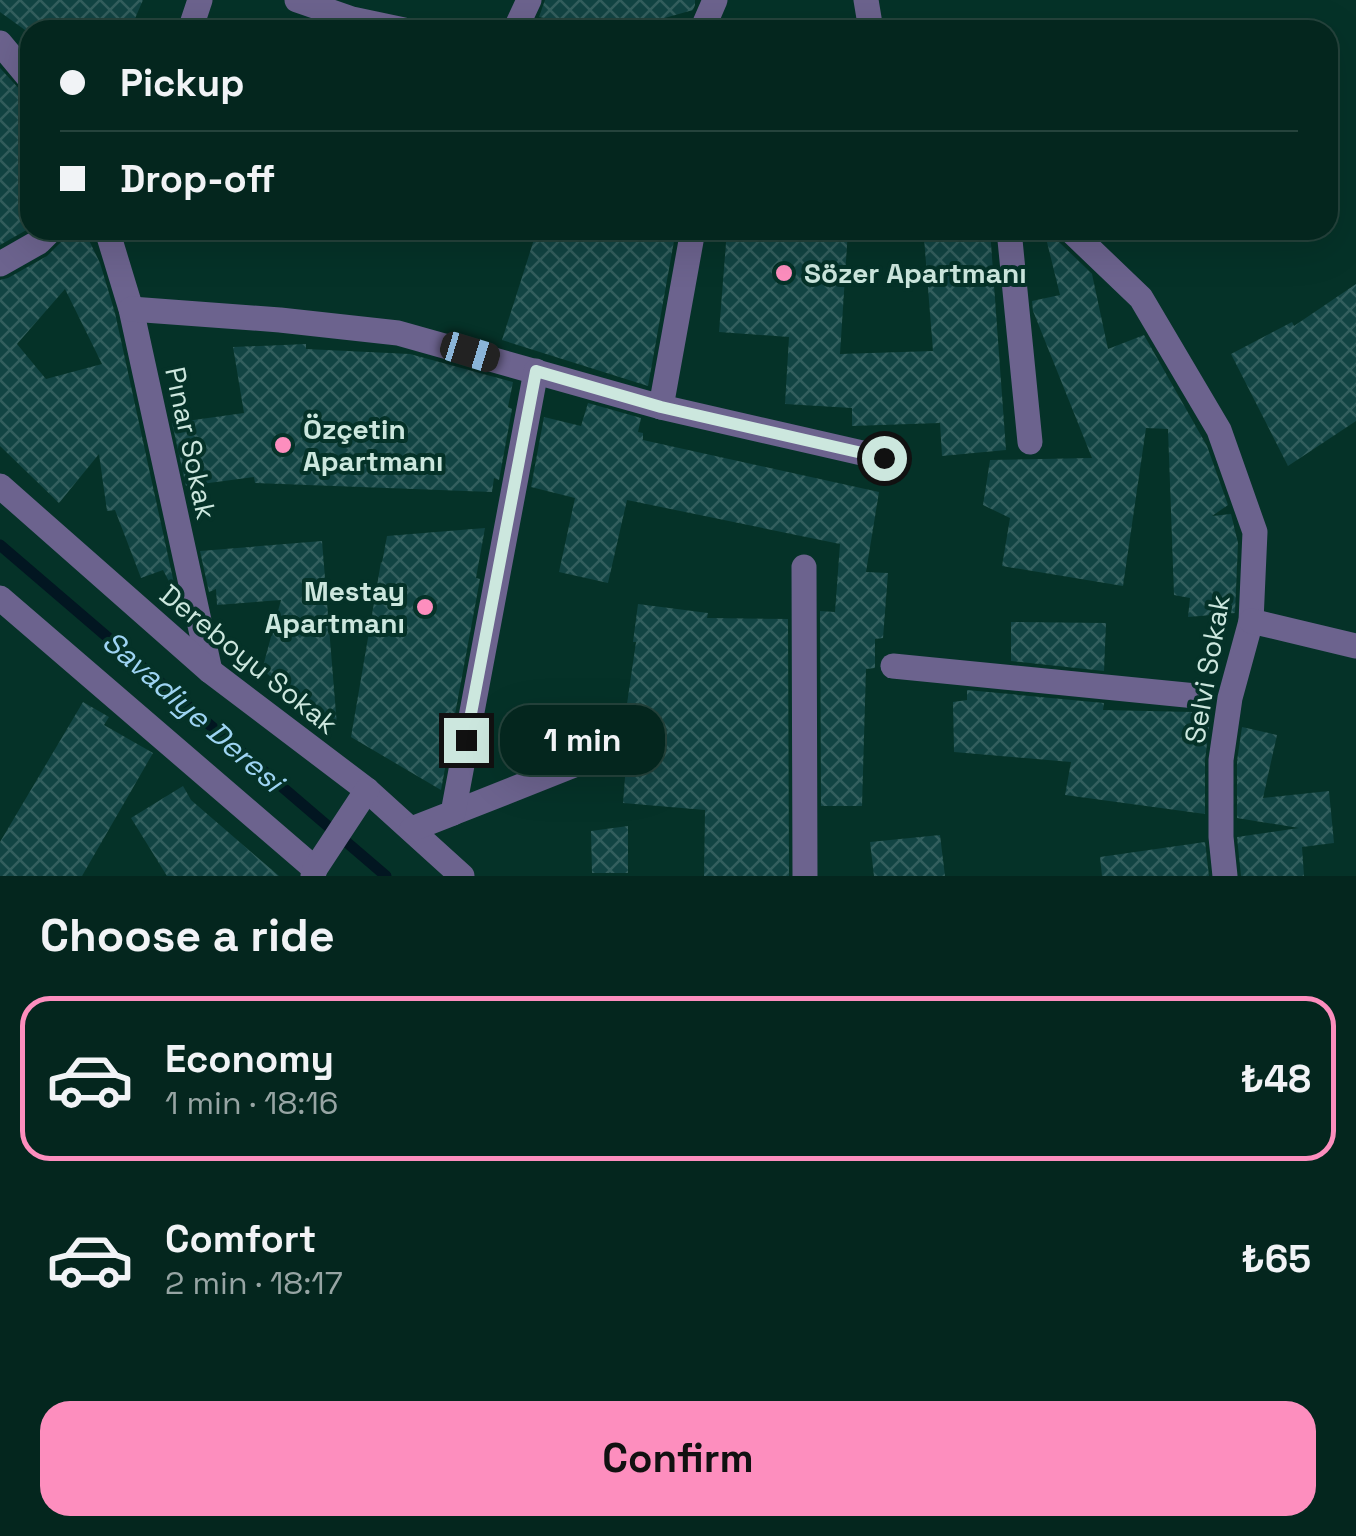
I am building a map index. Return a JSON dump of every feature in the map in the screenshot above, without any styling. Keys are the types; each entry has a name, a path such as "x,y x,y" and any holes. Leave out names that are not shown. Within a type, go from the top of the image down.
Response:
{"street":[{"path":"297,0 358,20"},
{"path":"0,42 20,67"},
{"path":"0,264 41,240"},
{"name":"Pınar Sokak","path":"109,240 131,309 210,672"},
{"path":"661,407 690,240"},
{"path":"1010,240 1030,442"},
{"name":"Selvi Sokak","path":"1080,240 1140,298 1219,430 1255,532 1251,621 1230,698 1221,760 1221,838 1226,876"},
{"path":"131,309 398,333 661,407 884,458"},
{"path":"452,813 536,371"},
{"name":"Dereboyu Sokak","path":"0,486 210,672 362,798 412,829 462,876"},
{"path":"804,567 805,876"},
{"path":"0,598 314,872 362,798"},
{"path":"1251,621 1356,646"},
{"path":"893,666 1196,696"},
{"path":"412,829 592,758 595,721"}],"building":[{"path":"0,0 143,0 134,20 20,20 20,26 0,12"},
{"path":"545,0 695,0 693,10 658,20 539,17"},
{"path":"0,68 20,90 20,234 0,245"},
{"path":"63,240 89,240 100,263 115,313 177,597 163,570 141,578 115,510 107,511 99,454 59,503 0,446 0,280 47,256","holes":["65,289 102,364 46,379 17,344"]},
{"path":"534,240 674,240 648,386 502,340"},
{"path":"726,240 847,240 840,354 933,351 924,240 991,240 1006,450 942,456 940,423 852,426 852,408 785,404 789,337 719,332"},
{"path":"1046,240 1058,240 1092,274 1108,349 1144,335 1207,446 1228,505 1212,516 1231,514 1238,543 1235,613 1188,617 1190,598 1174,595 1168,429 1146,428 1123,586 1002,566 1010,518 983,505 990,460 1092,458 1033,311 1032,301 1060,295"},
{"path":"1356,284 1356,421 1288,466 1231,354 1292,322 1294,326"},
{"path":"306,344 306,349 410,354 513,382 499,480 494,478 492,492 255,483 254,477 186,486 172,423 244,413 233,347"},
{"path":"588,403 641,418 638,432 643,433 643,440 879,492 866,572 888,573 883,638 875,639 875,668 866,669 862,806 821,806 820,611 835,612 840,544 627,500 608,583 559,572 575,498 531,487 544,417 581,426"},
{"path":"485,528 476,578 480,579 441,790 351,737 387,536"},
{"path":"322,541 337,726 262,670 281,600 217,605 216,589 209,592 200,551"},
{"path":"638,604 708,613 707,618 788,619 789,876 704,876 705,810 623,803 628,739 622,738"},
{"path":"1011,622 1106,623 1104,671 1011,661"},
{"path":"967,690 1104,703 1103,710 1206,710 1206,719 1210,720 1205,814 1065,795 1071,762 954,752 953,702 967,700"},
{"path":"83,702 109,717 104,725 153,753 82,876 0,876 0,842"},
{"path":"1242,727 1277,735 1263,798 1329,791 1334,843 1302,847 1304,876 1241,876 1237,837 1299,828 1237,818 1237,761"},
{"path":"183,786 191,800 279,876 167,876 131,818"},
{"path":"628,826 628,873 592,873 591,831"},
{"path":"940,835 945,876 874,876 870,842"},
{"path":"1205,842 1209,876 1102,876 1100,857"}],"waterway":[{"name":"Savadiye Deresi","path":"0,545 386,876"}],"place":[{"name":"Sözer Apartmanı","path":"784,273"},
{"name":"Özçetin Apartmanı","path":"283,445"},
{"name":"Mestay Apartmanı","path":"425,607"}],"route":[{"path":"466,740 536,371 661,407 884,458"}]}
